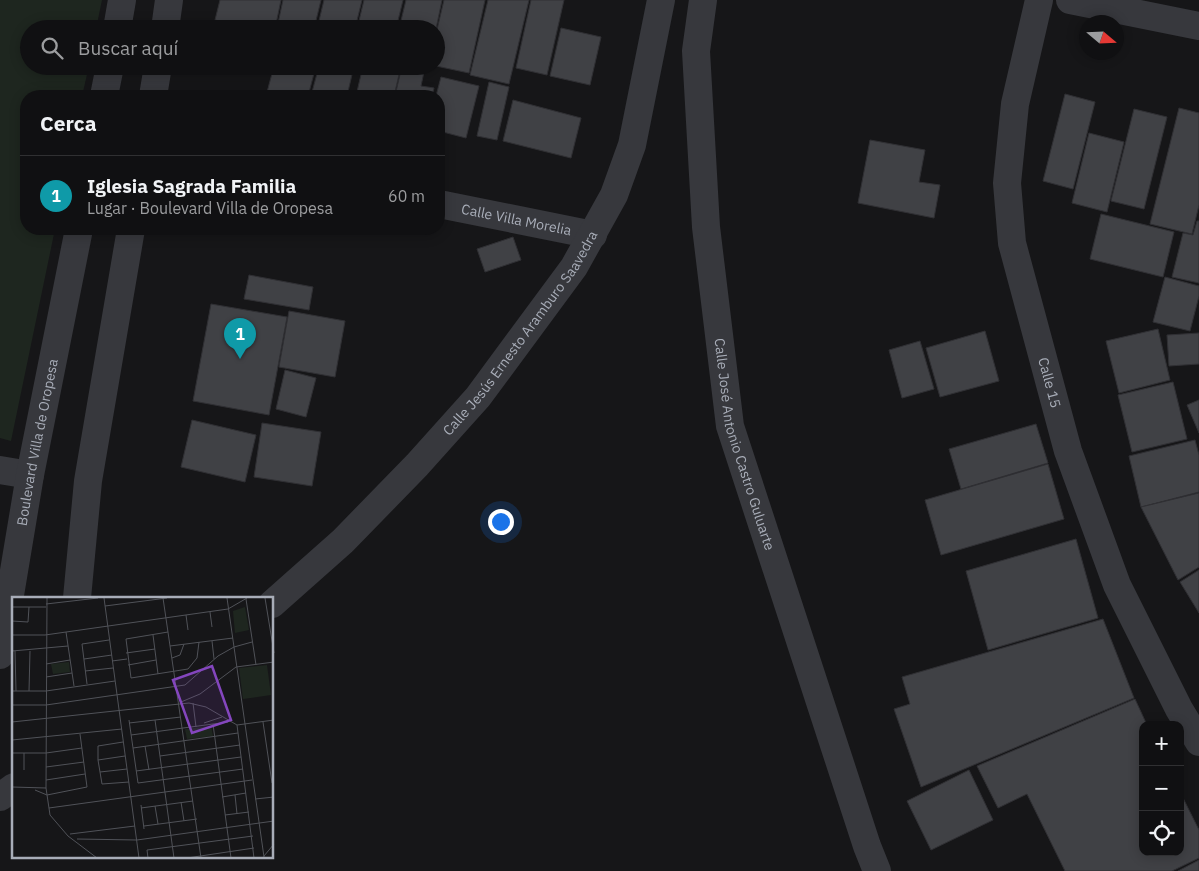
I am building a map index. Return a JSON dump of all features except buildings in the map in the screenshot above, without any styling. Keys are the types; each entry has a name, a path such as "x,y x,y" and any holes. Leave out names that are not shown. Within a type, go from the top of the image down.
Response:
{"street":[{"path":"119,20 122,0"},
{"path":"166,20 170,0"},
{"name":"Calle Jesús Ernesto Aramburo Saavedra","path":"274,602 343,542 417,465 478,397 574,268 614,195 632,145 662,0"},
{"name":"Calle José Antonio Castro Guluarte","path":"703,0 696,51 706,227 730,426 867,846 877,871"},
{"name":"Calle 15","path":"1039,0 1015,104 1007,183 1012,243 1068,451 1117,585 1179,709 1199,742"},
{"path":"1070,0 1199,26"},
{"path":"105,90 108,75"},
{"path":"154,90 156,75"},
{"name":"Calle Villa Morelia","path":"445,205 593,235"},
{"name":"Boulevard Villa de Oropesa","path":"0,655 30,475 78,235"},
{"path":"77,597 88,481 129,235"},
{"path":"0,470 30,475"},
{"path":"0,797 12,788"}],"shaded area":[{"path":"0,0 102,0 98,20 20,20 20,75 87,75 83,90 20,90 20,235 54,235 11,441 0,438"}],"place":[{"name":"Iglesia Sagrada Familia","path":"240,359"}]}
